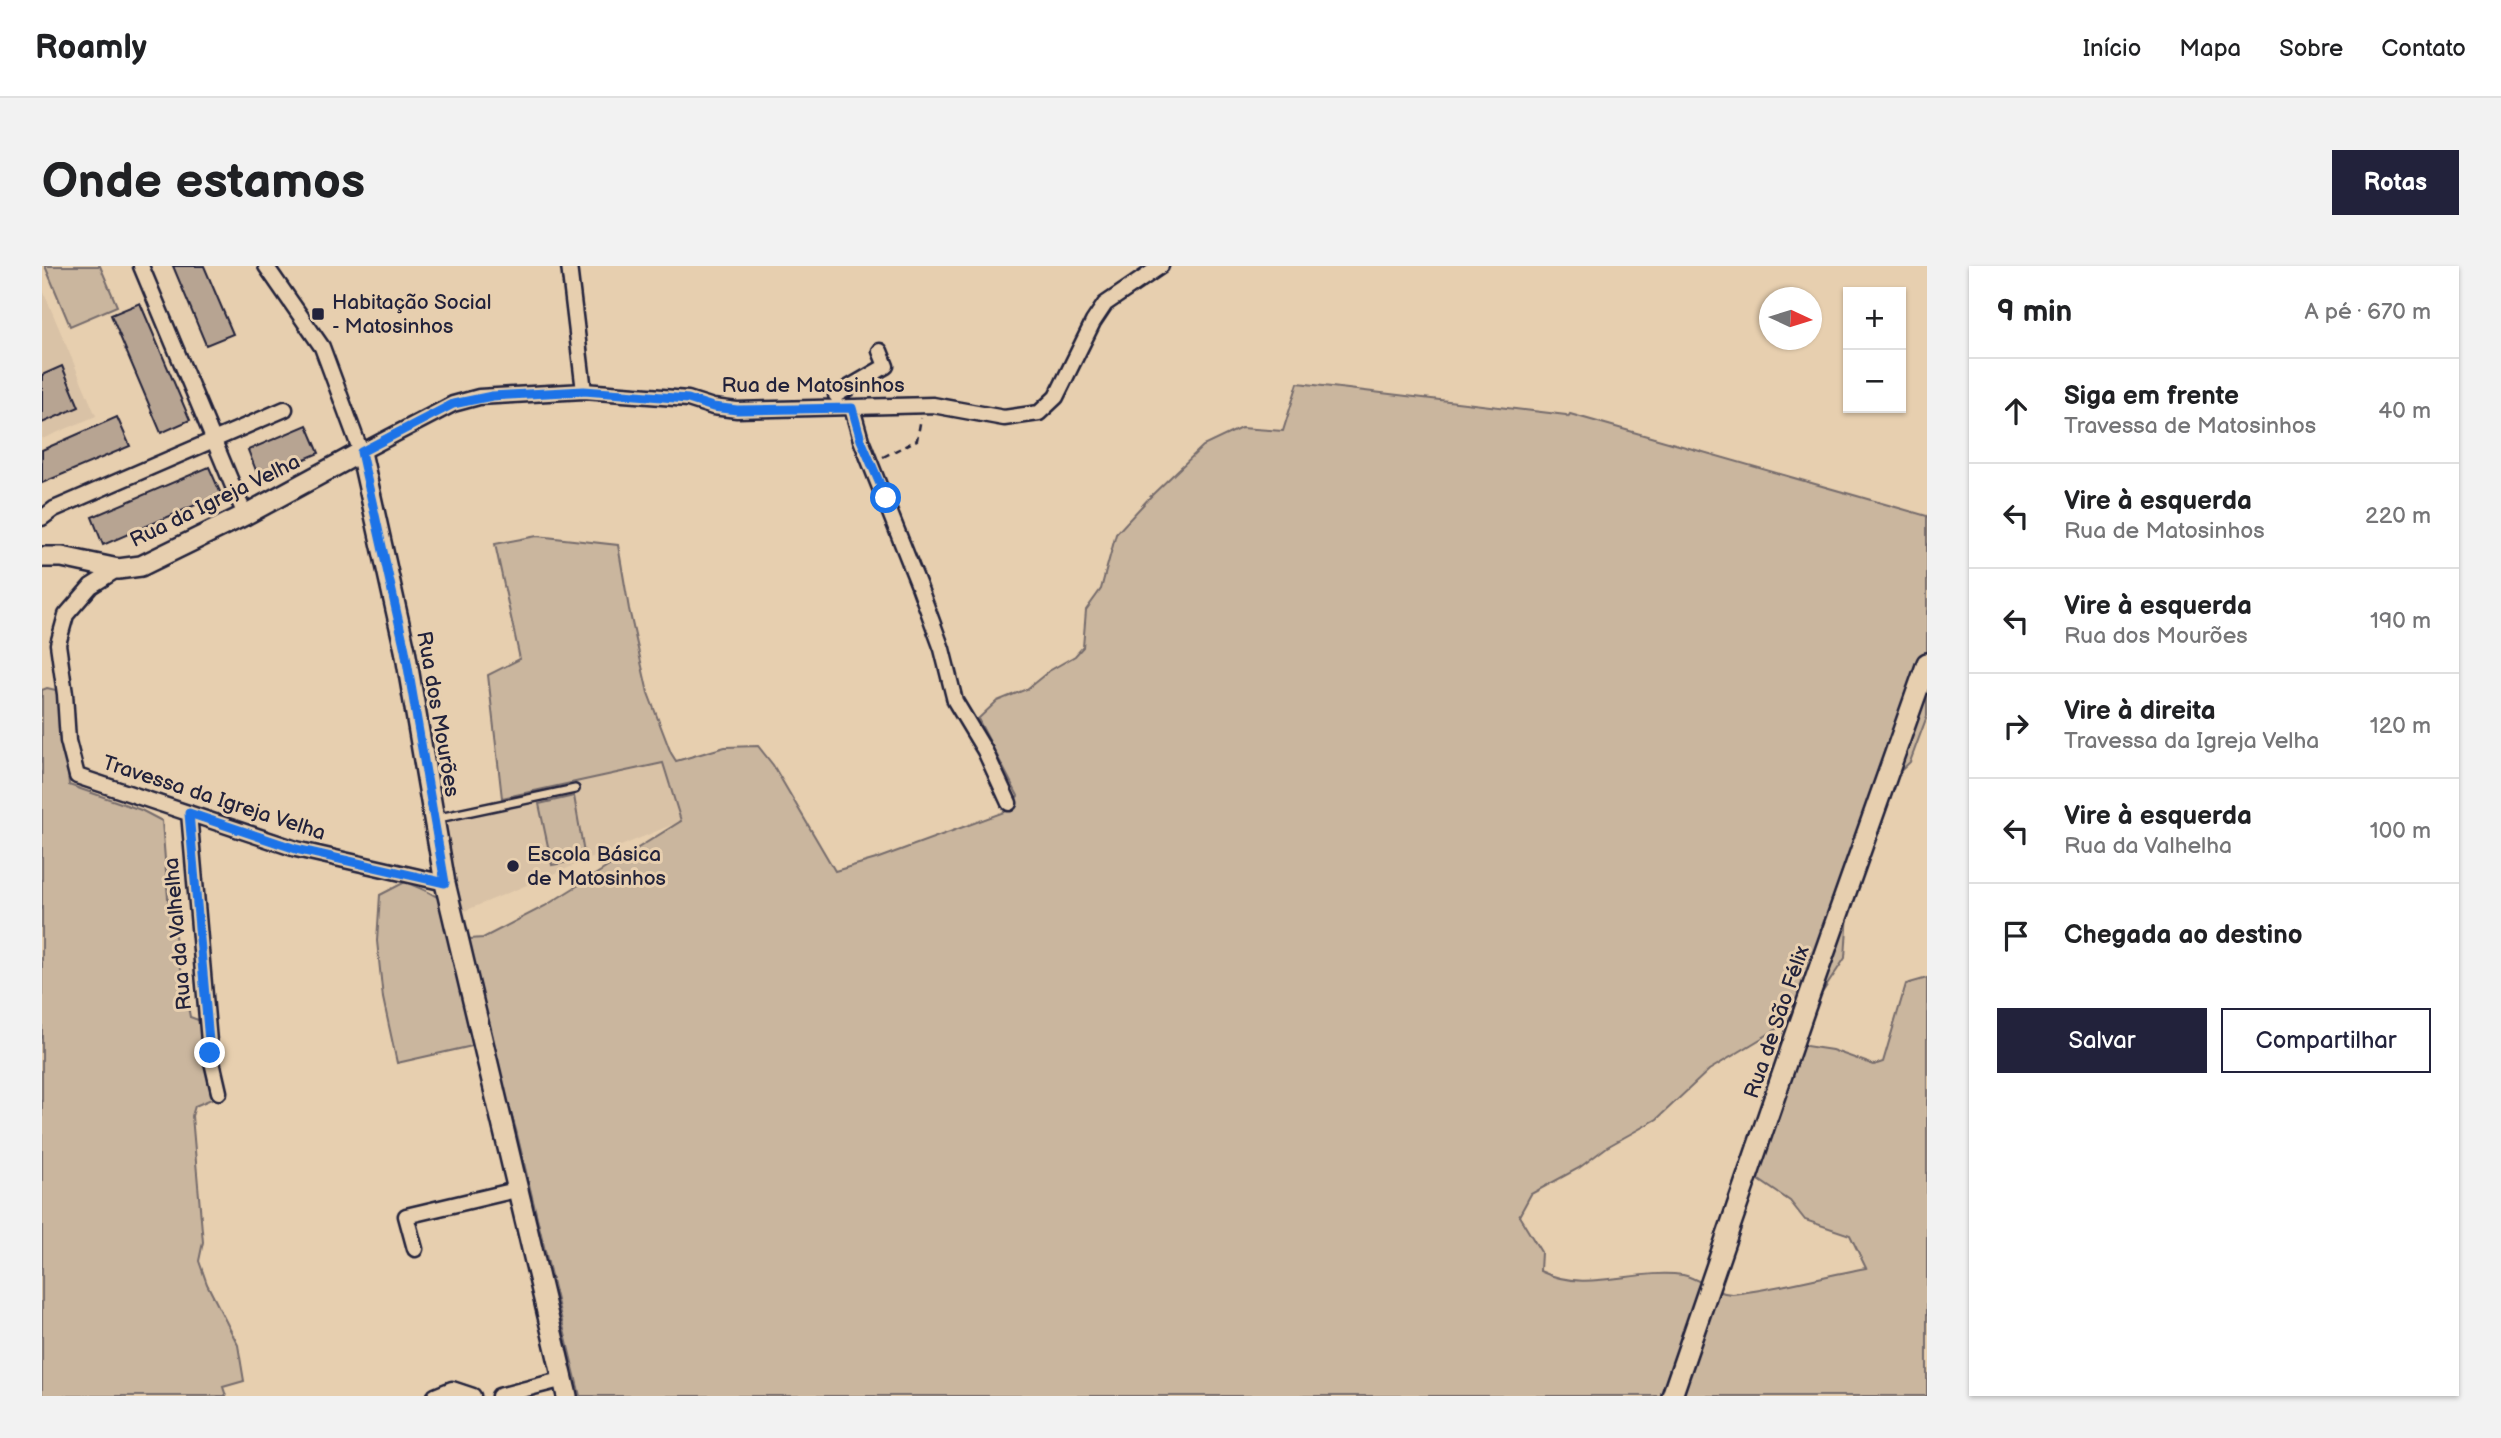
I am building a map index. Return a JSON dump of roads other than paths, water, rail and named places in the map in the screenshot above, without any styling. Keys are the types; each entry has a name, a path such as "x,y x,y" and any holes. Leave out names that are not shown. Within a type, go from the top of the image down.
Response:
{"street":[{"path":"141,266 244,515"},
{"name":"Rua dos Mourões","path":"267,266 322,347 361,452 405,650 445,883 565,1388"},
{"path":"569,266 584,391"},
{"name":"Rua de Matosinhos","path":"361,452 465,400 492,396 584,391 688,399 713,407 737,410 933,405 1003,418 1039,413 1056,397 1093,322 1105,304 1161,266"},
{"path":"836,394 886,366 880,351"},
{"path":"852,408 861,440 942,649 955,701 985,751 1009,803"},
{"path":"42,518 54,509 285,409"},
{"name":"Rua da Igreja Velha","path":"42,557 62,557 118,569 150,562 361,452"},
{"name":"Travessa da Igreja Velha","path":"118,569 91,586 66,615 58,644 68,741 77,776 296,849 445,883"},
{"name":"Rua de São Félix","path":"1672,1396 1809,995 1927,663"},
{"name":"Rua da Valhelha","path":"189,813 210,1053 219,1092"},
{"path":"415,1249 407,1216 516,1189"},
{"path":"499,1396 565,1388"},
{"path":"435,1396 452,1389 473,1396"}],"lane":[{"path":"434,819 575,789"}],"place":[{"name":"Habitação Social - Matosinhos","path":"318,314"},
{"name":"Escola Básica de Matosinhos","path":"513,866"}]}
